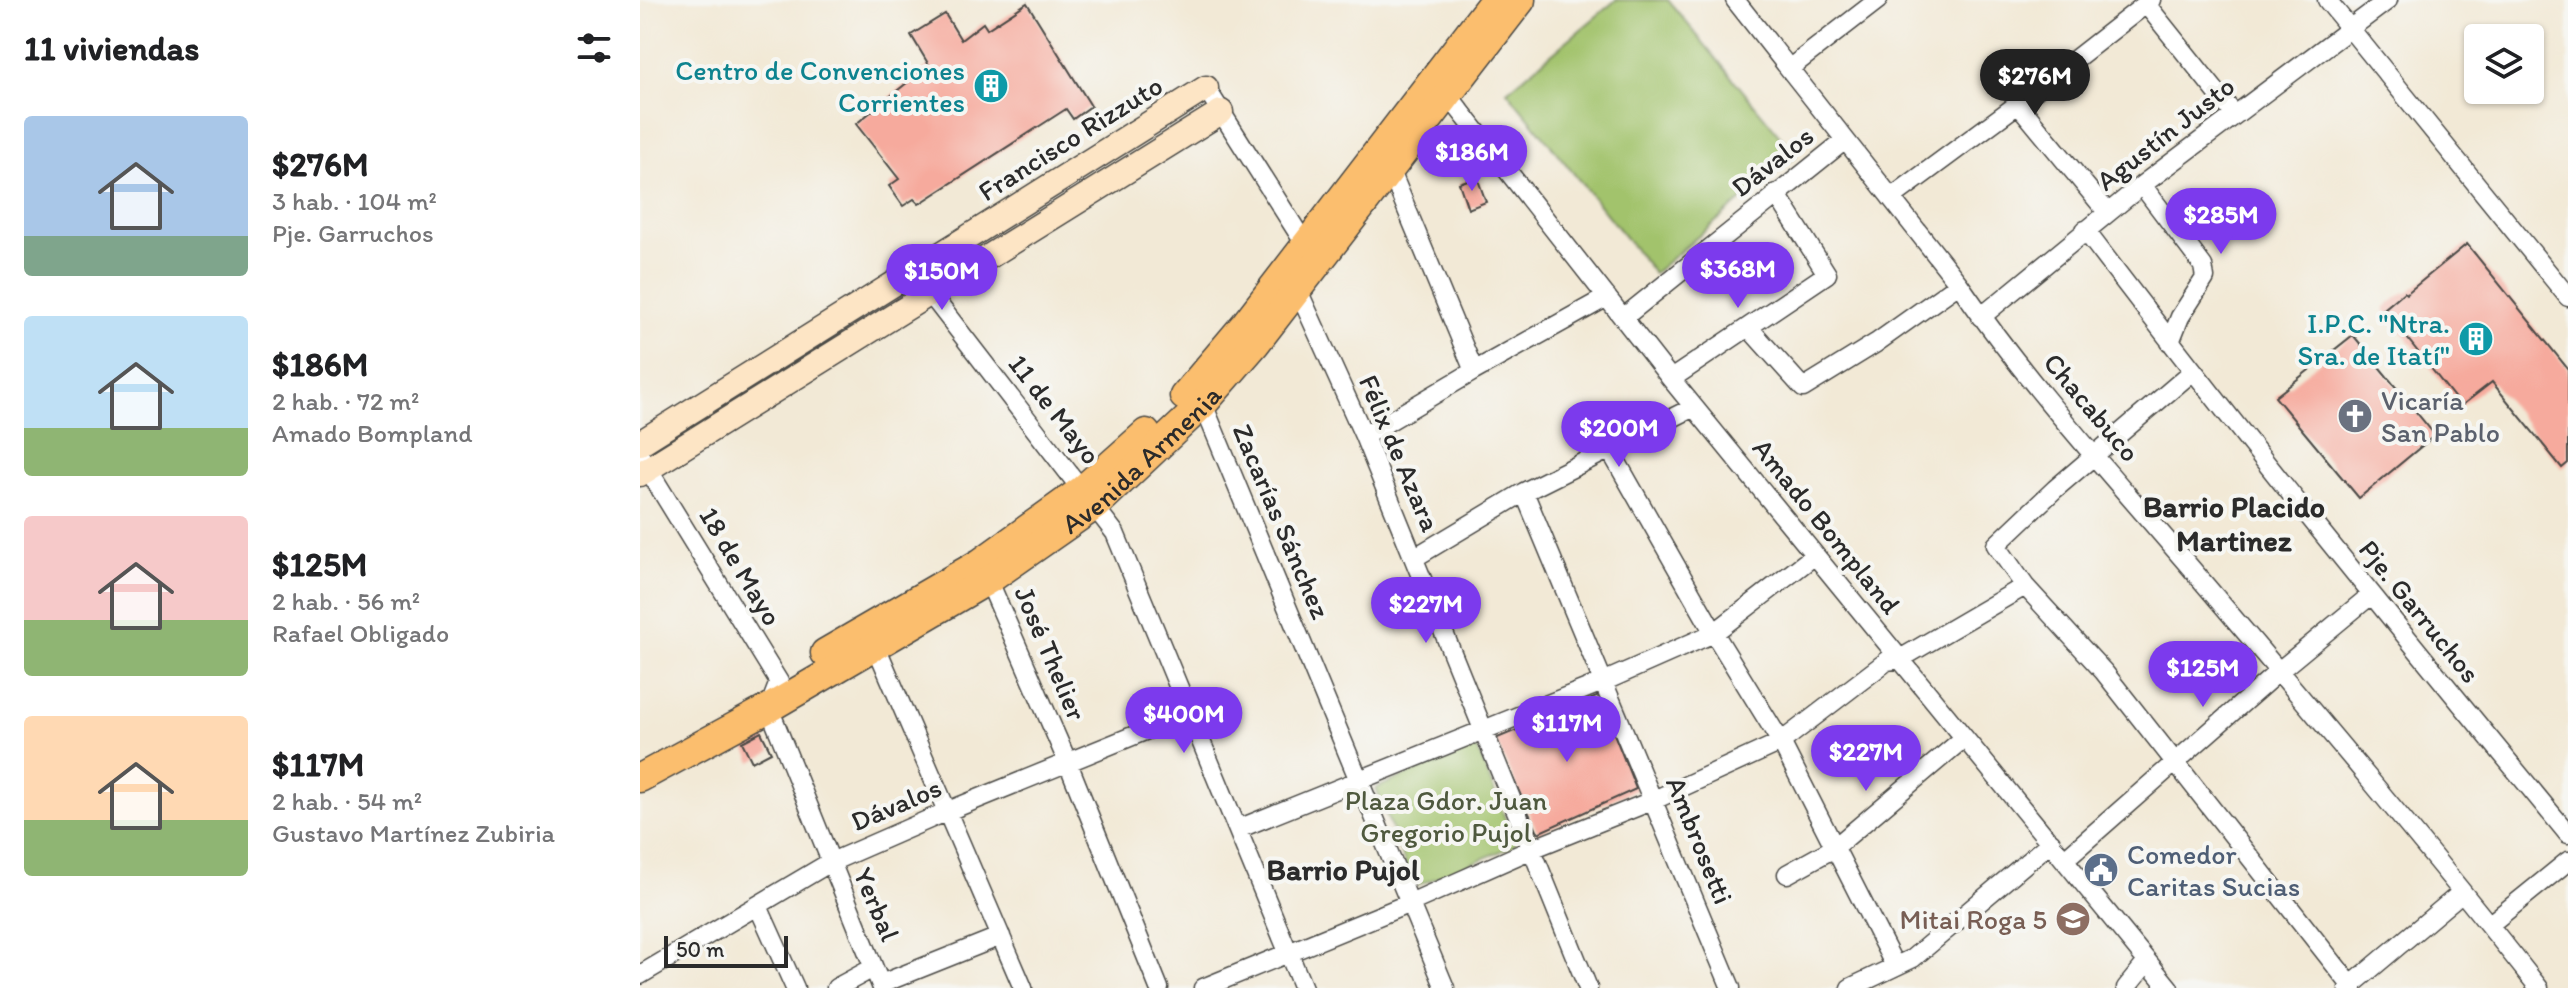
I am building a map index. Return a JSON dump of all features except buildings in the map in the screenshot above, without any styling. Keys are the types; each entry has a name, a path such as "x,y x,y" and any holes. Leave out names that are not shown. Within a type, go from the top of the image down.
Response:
{"main road":[{"name":"Avenida Armenia","path":"1439,88 1494,0"},
{"name":"Avenida Armenia","path":"640,778 872,636 985,571 1089,497 1130,449 1197,396 1256,343 1381,163 1439,88 1521,0"},
{"name":"Avenida Armenia","path":"1197,396 1245,324 1305,244 1381,163"},
{"name":"Avenida Armenia","path":"640,758 774,695"}],"street":[{"name":"Chacabuco","path":"1735,0 1959,284 1981,317 2279,671 2539,988"},
{"path":"1790,68 1878,0"},
{"path":"2327,0 2568,297"},
{"name":"Agustín Justo","path":"1981,317 2142,185 2388,0"},
{"path":"1891,198 2148,2 2234,114"},
{"path":"1206,88 1305,244 1297,288"},
{"name":"Francisco Rizzuto","path":"640,443 1206,88"},
{"name":"Amado Bompland","path":"1439,88 1671,379 2169,988"},
{"path":"2018,104 2108,213"},
{"name":"Francisco Rizzuto","path":"643,466 1221,112"},
{"name":"Dávalos","path":"1623,318 1845,140"},
{"path":"1381,163 1474,371"},
{"path":"2142,185 2203,266 2205,278 2180,317 2170,342"},
{"path":"1671,379 1827,274 1776,193"},
{"name":"Pje. Garruchos","path":"2085,230 2192,372 2568,834"},
{"name":"11 de Mayo","path":"915,270 1115,533 1303,988"},
{"path":"1749,328 1803,388 1876,343 1959,284"},
{"name":"Félix de Azara","path":"1297,288 1364,436 1588,988"},
{"path":"1364,436 1607,297"},
{"path":"2192,372 2055,489 1996,545 2025,586 2104,672 2351,987 2461,893"},
{"name":"Zacarías Sánchez","path":"1197,396 1445,988"},
{"path":"1414,558 1524,492 1694,407"},
{"path":"1610,450 1714,633 1781,742 1895,966"},
{"name":"18 de Mayo","path":"643,466 774,695"},
{"name":"Ambrosetti","path":"1524,492 1731,988"},
{"path":"1238,829 1360,782 1714,633 1815,555"},
{"name":"José Thelier","path":"985,571 1068,763 1159,988"},
{"path":"1203,988 1654,800 1781,742 1887,661 1900,659 2025,586"},
{"path":"2065,859 2279,671 2371,595"},
{"path":"872,636 1023,988"},
{"name":"Yerbal","path":"774,695 829,863 878,980"},
{"name":"Dávalos","path":"640,975 829,863 1189,713"},
{"path":"1787,874 1834,848 1964,738"},
{"path":"1850,988 1913,958 1931,945 2051,842"},
{"path":"2489,925 2568,861"},
{"path":"758,906 795,988"},
{"path":"836,988 878,980 1001,936"},
{"path":"2126,988 2147,962"}],"green space":[{"path":"1616,0 1668,0 1796,155 1654,273 1507,91"},
{"name":"Plaza Gdor. Juan Gregorio Pujol","path":"1476,746 1516,845 1414,887 1376,788"}],"place":[{"name":"Centro de Convenciones Corrientes","path":"991,86"},
{"name":"I.P.C. \"Ntra. Sra. de Itatí\"","path":"2476,339"},
{"name":"Vicaría San Pablo","path":"2355,416"},
{"name":"Comedor Caritas Sucias","path":"2101,870"},
{"name":"Mitai Roga 5","path":"2073,919"}],"district":[{"name":"Barrio Placido Martinez","path":"2234,524"},
{"name":"Barrio Pujol","path":"1343,870"}]}
